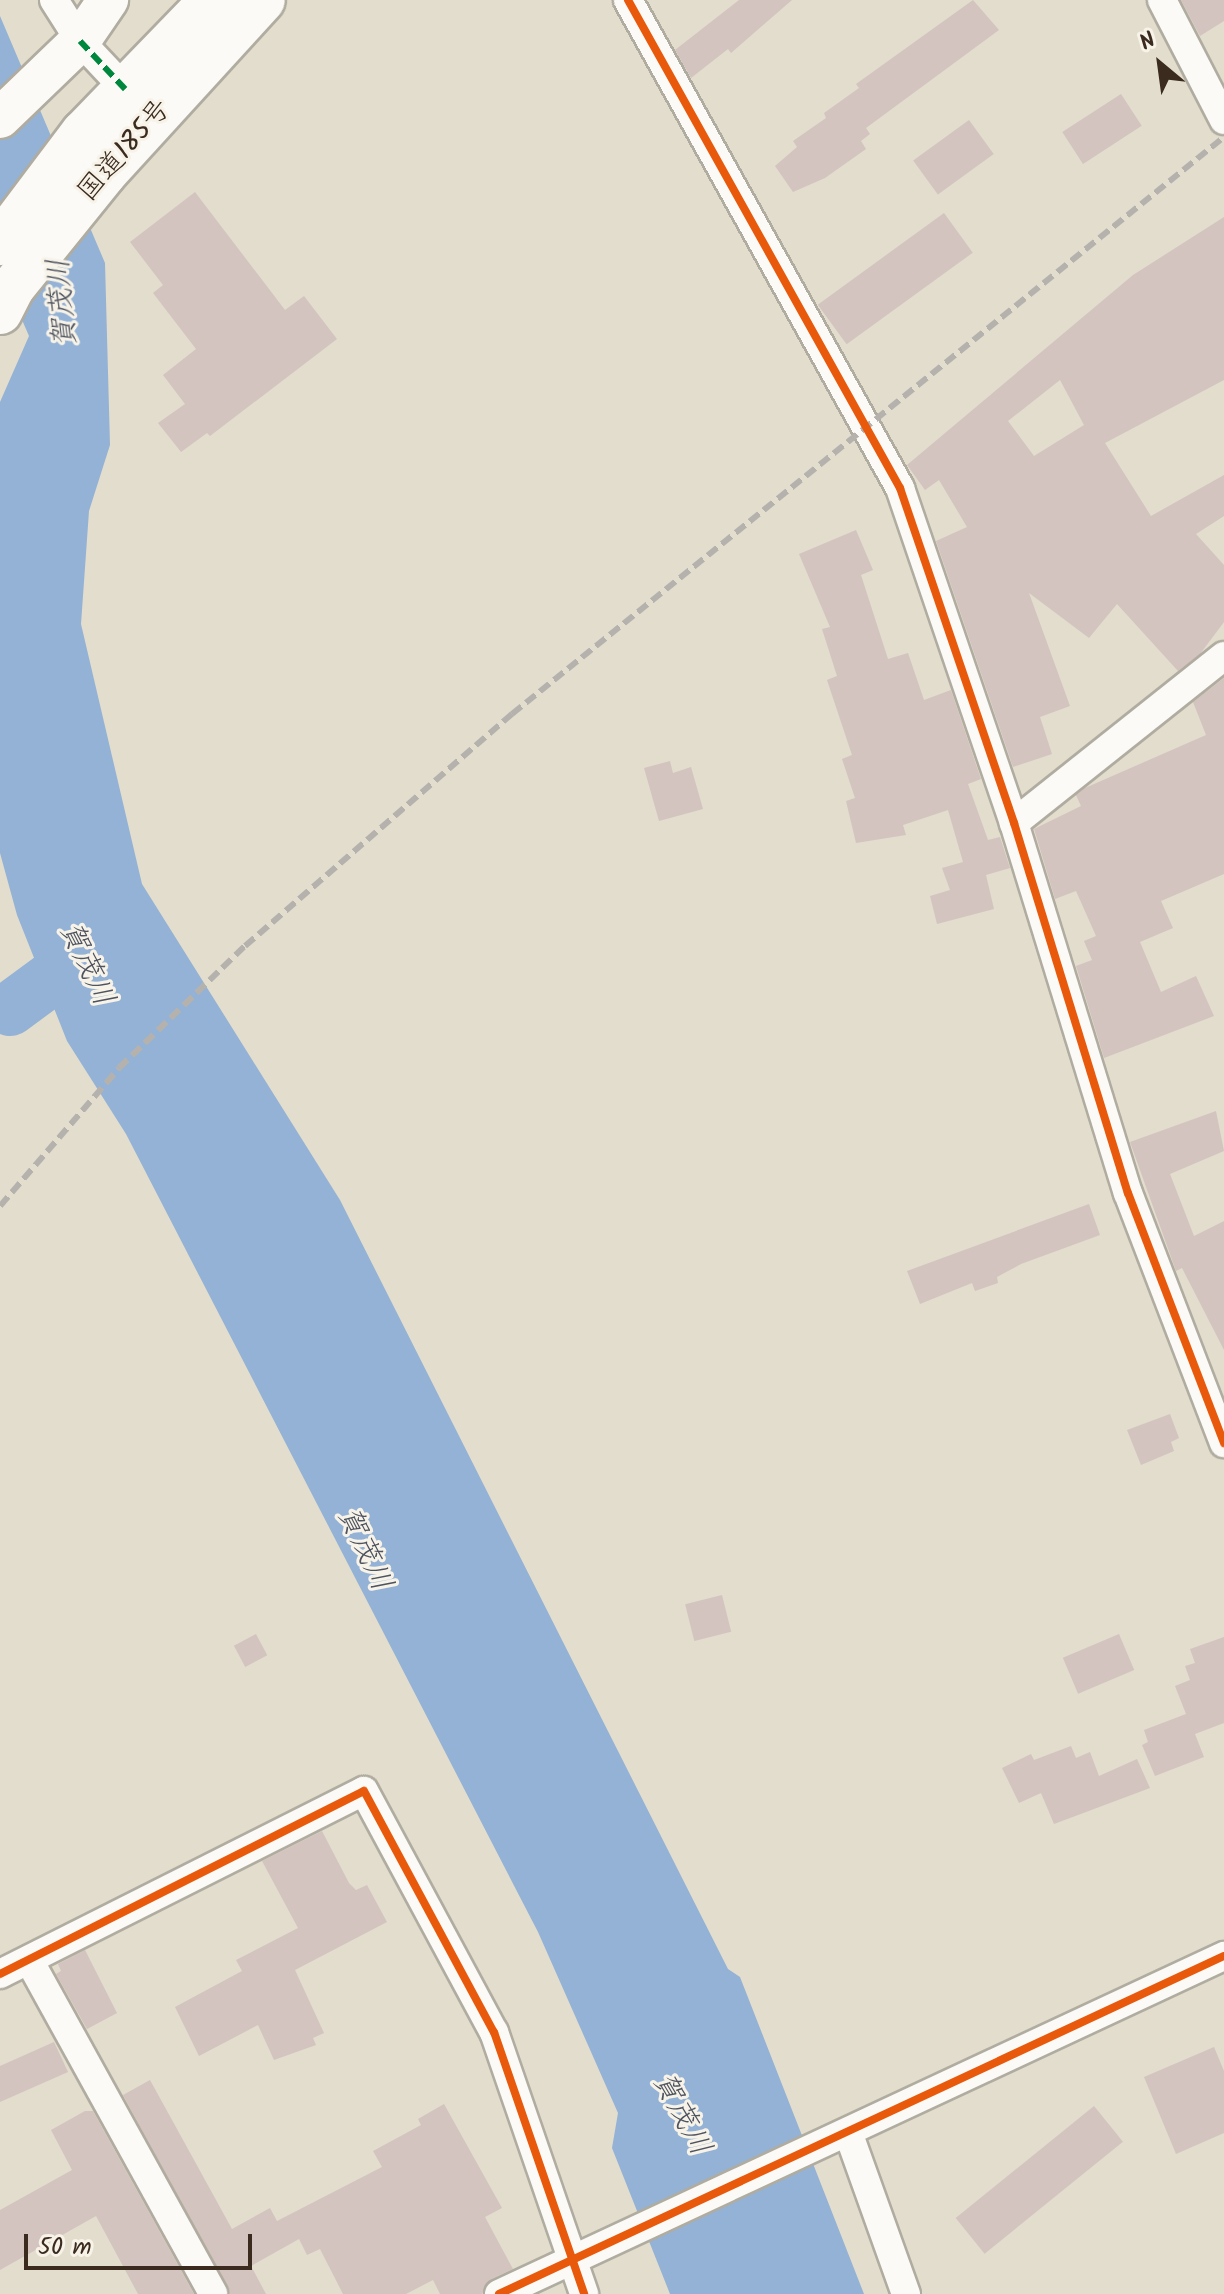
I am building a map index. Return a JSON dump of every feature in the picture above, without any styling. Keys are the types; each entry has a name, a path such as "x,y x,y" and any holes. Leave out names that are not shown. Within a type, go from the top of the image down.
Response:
{"highway":[{"name":"国道185号","path":"0,243 83,133 212,0"},
{"name":"国道185号","path":"0,312 20,277 105,173 263,0"}],"street":[{"path":"54,0 69,51 125,89"},
{"path":"0,118 69,51 108,0"},
{"path":"628,0 900,488 1014,823 1128,1193 1224,1443"},
{"path":"1162,0 1215,80 1224,120"},
{"path":"1014,823 1224,656"},
{"path":"0,1974 364,1791 494,2032 585,2255 584,2294"},
{"path":"499,2294 1224,1956"},
{"path":"29,1960 213,2294"},
{"path":"838,2136 906,2294"}],"water":[{"name":"賀茂川","path":"0,16 105,263 110,445 89,511 81,624 142,884 340,1200 728,1969 740,1977 864,2294 670,2294 612,2148 618,2113 538,1932 126,1134 67,1041 17,915 0,853 0,402 29,336 0,269"}],"building":[{"path":"739,0 792,0 731,53 728,49 691,78 675,50"},
{"path":"973,0 999,30 866,128 870,134 861,141 866,149 825,178 793,192 775,166 797,147 793,141 826,118 824,113 859,88 856,84"},
{"path":"1181,0 1224,0 1224,21 1200,36"},
{"path":"1121,94 1142,126 1083,164 1062,132"},
{"path":"969,120 994,154 938,195 913,161"},
{"path":"195,192 285,310 304,296 337,339 210,436 207,433 181,452 158,423 185,404 163,375 196,349 153,293 163,285 130,242"},
{"path":"944,213 973,253 847,344 818,305"},
{"path":"1224,217 1224,380 1105,443 1151,516 1224,475 1224,516 1196,534 1224,565 1224,622 1200,654 1178,671 1117,604 1089,638 1029,593 1070,706 1040,717 1052,754 1013,767 936,541 967,527 939,480 925,490 907,465 1133,275","holes":["1060,380 1084,425 1034,456 1008,421"]},
{"path":"856,530 873,570 861,575 888,659 908,653 924,700 951,690 981,779 968,784 988,840 1000,837 1010,868 986,875 994,909 937,924 930,896 950,890 942,868 963,862 948,810 903,825 906,835 856,843 846,801 855,798 842,759 852,755 827,680 837,676 822,629 830,627 799,554"},
{"path":"1224,678 1224,874 1161,901 1173,928 1140,942 1161,992 1196,976 1214,1016 1104,1058 1076,966 1092,960 1084,941 1096,936 1076,891 1055,899 1034,829 1081,806 1076,795 1085,788 1206,735 1193,702"},
{"path":"670,761 673,773 691,767 703,809 659,821 644,768"},
{"path":"1216,1111 1224,1151 1170,1174 1194,1236 1224,1221 1224,1350 1182,1268 1176,1271 1130,1142"},
{"path":"1089,1204 1100,1235 1021,1264 997,1277 998,1283 975,1291 972,1283 920,1304 907,1271"},
{"path":"1170,1414 1179,1438 1171,1442 1174,1451 1141,1465 1127,1430"},
{"path":"722,1595 731,1632 694,1641 685,1604"},
{"path":"256,1634 267,1655 245,1667 234,1646"},
{"path":"1119,1634 1134,1670 1078,1694 1063,1658"},
{"path":"1224,1637 1224,1723 1195,1734 1204,1757 1155,1776 1142,1745 1148,1742 1144,1730 1186,1714 1175,1686 1190,1680 1185,1666 1195,1663 1190,1649"},
{"path":"1071,1746 1076,1758 1090,1752 1099,1776 1137,1759 1150,1788 1054,1824 1041,1793 1019,1803 1002,1768 1031,1754 1034,1760"},
{"path":"322,1831 349,1883 356,1890 367,1885 387,1922 295,1970 324,2033 313,2038 316,2045 274,2060 258,2025 199,2056 175,2007 242,1971 236,1960 298,1928 262,1861"},
{"path":"85,1950 117,2013 87,2029 56,1974 61,1971 58,1964"},
{"path":"54,2042 68,2072 0,2102 0,2066"},
{"path":"1214,2047 1224,2071 1224,2133 1176,2154 1144,2077"},
{"path":"150,2080 232,2229 270,2208 277,2221 382,2167 373,2151 421,2125 418,2119 444,2104 502,2208 485,2217 513,2269 491,2279 482,2294 440,2294 433,2280 406,2294 343,2294 320,2249 307,2255 299,2239 251,2266 266,2294 230,2294 123,2095"},
{"path":"1094,2106 1123,2142 985,2254 956,2218"},
{"path":"85,2111 93,2111 194,2294 138,2294 96,2216 0,2270 0,2210 72,2170 51,2130"}],"waterway":[{"name":"賀茂川","path":"10,1009 82,956"}],"railway":[{"path":"0,1206 119,1068 245,946 512,714 1224,137"}],"marked path":[{"path":"80,41 125,89"}],"cycle path":[{"path":"628,0 900,488 1014,823 1128,1193 1224,1443"},
{"path":"0,1974 364,1791 494,2032 584,2294"},
{"path":"499,2294 1224,1956"}]}
